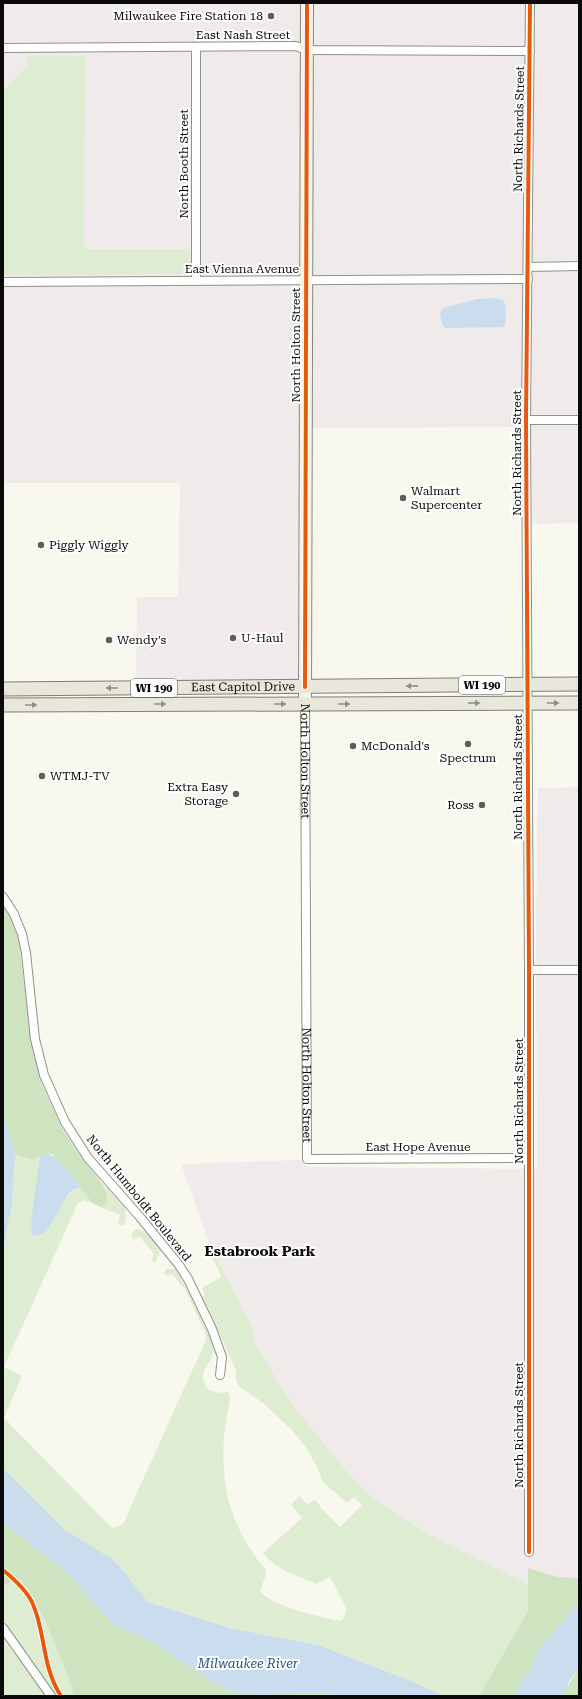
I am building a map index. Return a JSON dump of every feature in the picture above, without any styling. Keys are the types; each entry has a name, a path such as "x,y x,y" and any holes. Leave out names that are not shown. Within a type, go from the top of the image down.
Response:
{"main road":[{"name":"North Holton Street","path":"305,704 306,3"},
{"name":"East Capitol Drive","path":"3,689 579,684"},
{"name":"East Capitol Drive","path":"3,705 579,703"}],"street":[{"name":"North Richards Street","path":"529,1552 529,970 526,420 530,3"},
{"name":"East Nash Street","path":"3,48 296,46 306,50 530,51"},
{"name":"North Booth Street","path":"196,47 196,281"},
{"path":"528,267 579,266"},
{"name":"East Vienna Avenue","path":"3,282 528,279"},
{"path":"526,420 579,420"},
{"name":"North Holton Street","path":"305,704 307,1159"},
{"name":"North Humboldt Boulevard","path":"3,897 14,914 22,934 26,953 35,1039 44,1075 64,1122 88,1158 140,1217 179,1265 212,1329 222,1357 220,1375"},
{"path":"529,970 579,970"},
{"name":"East Hope Avenue","path":"307,1159 529,1158"},
{"path":"3,1628 51,1696"}],"shaded area":[{"path":"3,3 579,3 579,523 523,524 522,427 299,428 298,682 136,682 137,597 178,597 180,483 3,483"},
{"path":"579,787 579,1578 558,1577 528,1568 528,1584 434,1537 375,1500 353,1479 292,1404 254,1342 253,1328 209,1243 181,1164 302,1160 308,1167 537,1169 536,928 538,788"}],"green space":[{"path":"27,56 85,56 84,249 190,249 190,272 188,274 3,275 3,90 27,66"},
{"path":"3,903 14,922 19,940 32,1047 42,1084 62,1128 78,1153 100,1181 107,1196 107,1203 101,1207 92,1203 52,1154 46,1153 34,1160 15,1155 3,1112"},
{"path":"15,1155 34,1160 41,1156 31,1221 53,1221 67,1197 71,1193 81,1188 92,1203 84,1200 78,1203 4,1367 22,1376 4,1418 112,1528 123,1524 205,1342 206,1335 185,1289 172,1274 168,1276 164,1274 166,1269 176,1269 212,1343 213,1354 204,1370 204,1383 208,1389 214,1392 221,1393 228,1391 230,1398 224,1432 224,1474 231,1508 237,1525 245,1540 266,1570 266,1575 260,1591 265,1596 285,1606 342,1621 347,1609 330,1577 317,1584 281,1568 263,1553 302,1518 291,1505 299,1496 308,1505 314,1499 340,1527 362,1505 354,1497 347,1503 323,1482 307,1449 292,1430 263,1403 240,1387 236,1381 236,1370 202,1296 205,1295 202,1288 221,1277 214,1261 202,1248 209,1243 253,1328 254,1342 292,1404 353,1479 375,1500 434,1537 528,1584 528,1611 479,1696 443,1696 414,1682 318,1645 230,1628 148,1602 114,1560 65,1530 3,1468 3,1251 12,1204"},
{"path":"100,1181 125,1207 126,1220 123,1226 118,1223 120,1215 101,1207 107,1203"},
{"path":"137,1229 144,1231 160,1248 159,1255 155,1263 151,1260 154,1254 139,1236 134,1240 131,1237 133,1231"},
{"path":"3,1522 113,1624 336,1696 3,1696"},
{"path":"3,1522 65,1571 113,1624 154,1643 289,1694 325,1693 336,1696 75,1696 42,1614 21,1579 3,1585"},
{"path":"528,1568 558,1577 579,1578 579,1606 574,1608 538,1650 532,1669 522,1680 515,1696 479,1696 528,1611"},
{"path":"579,1668 579,1696 559,1696 567,1686"}],"water":[{"path":"496,298 504,301 506,321 504,327 445,328 442,325 440,313 443,308 477,299"},
{"path":"3,1112 15,1155 12,1204 3,1251"},
{"path":"46,1153 60,1162 81,1188 75,1189 68,1194 45,1232 36,1236 32,1235 31,1221 39,1163 41,1156"},
{"name":"Milwaukee River","path":"3,1468 65,1530 114,1560 148,1602 230,1628 318,1645 414,1682 443,1696 336,1696 325,1693 263,1695 239,1694 213,1682 154,1643 113,1624 65,1571 3,1522"},
{"path":"579,1606 579,1668 569,1681 567,1690 559,1696 515,1696 522,1680 532,1669 538,1650 574,1608"}],"cycle path":[{"path":"305,687 307,3"},
{"path":"529,1552 529,970 526,420 530,3"},
{"path":"3,1570 19,1585 32,1602 40,1625 50,1672 61,1696"}],"place":[{"name":"Milwaukee Fire Station 18","path":"271,16"},
{"name":"Walmart Supercenter","path":"403,498"},
{"name":"Piggly Wiggly","path":"41,545"},
{"name":"U-Haul","path":"233,638"},
{"name":"Wendy's","path":"109,640"},
{"name":"Spectrum","path":"468,744"},
{"name":"McDonald's","path":"353,746"},
{"name":"WTMJ-TV","path":"42,776"},
{"name":"Extra Easy Storage","path":"236,794"},
{"name":"Ross","path":"482,805"}],"district":[{"name":"Estabrook Park","path":"260,1251"}]}
